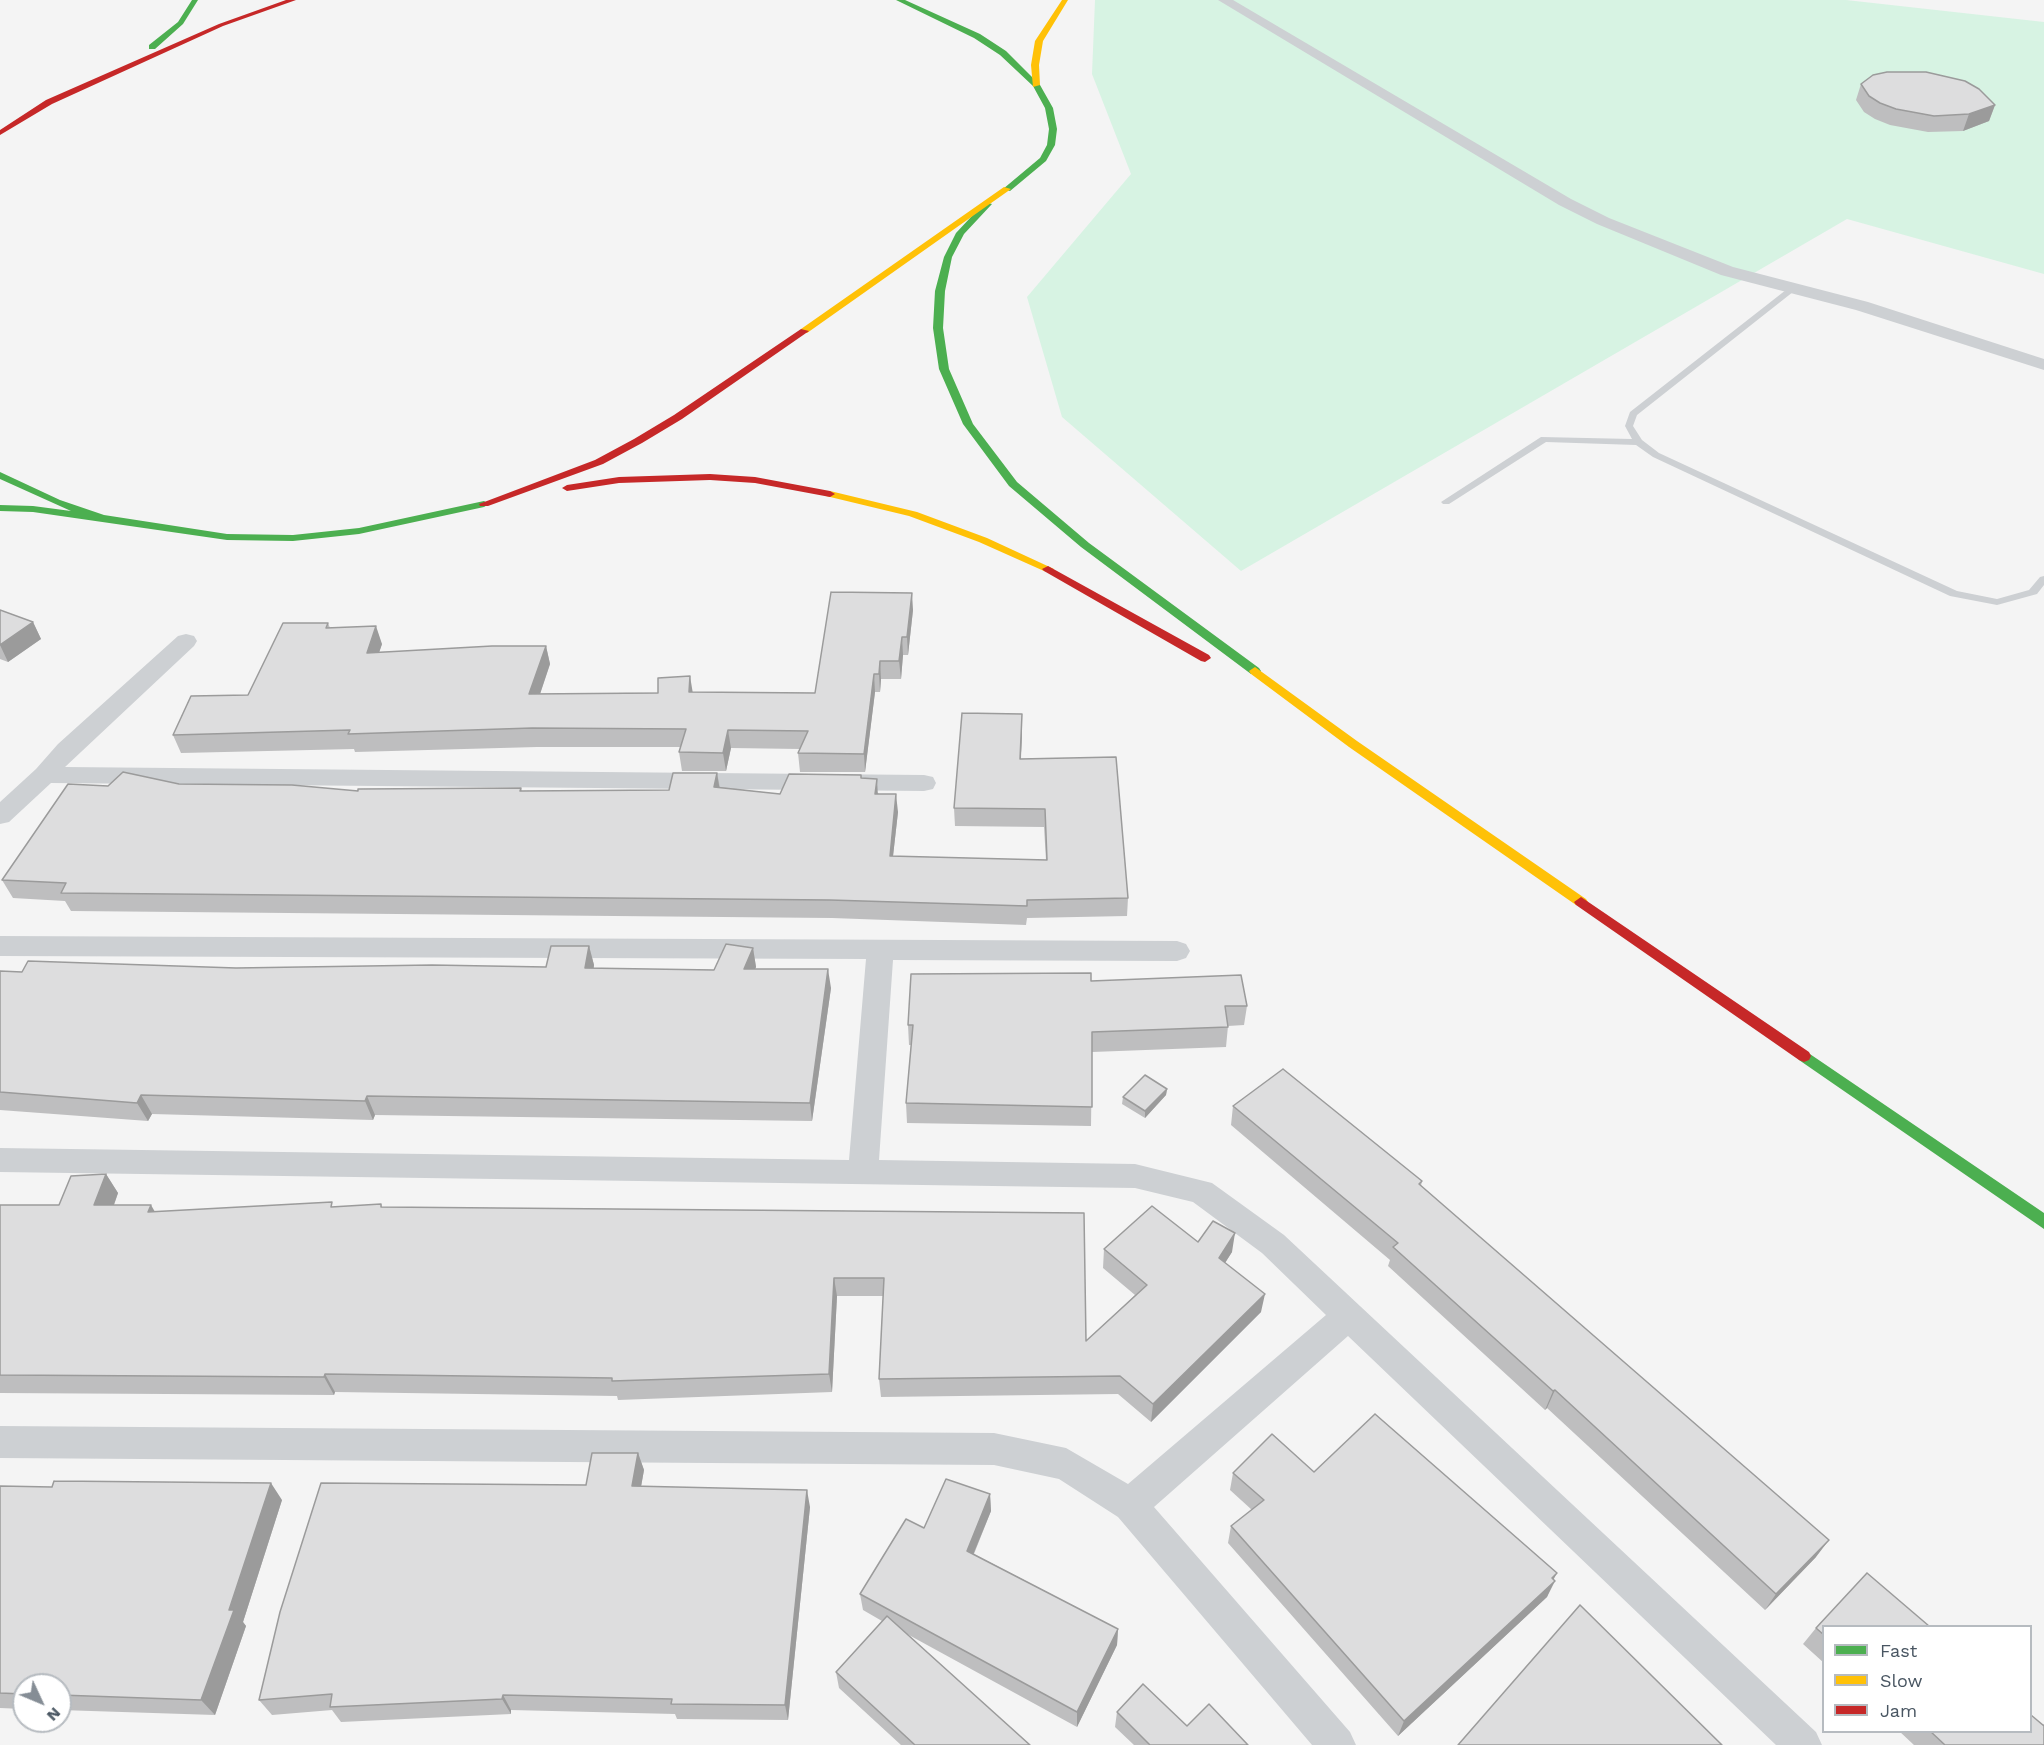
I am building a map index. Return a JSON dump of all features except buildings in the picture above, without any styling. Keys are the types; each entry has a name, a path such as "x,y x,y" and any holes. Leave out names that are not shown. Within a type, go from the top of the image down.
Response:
{"main road":[{"path":"112,74 166,37 181,22 195,0"},
{"path":"0,133 20,118 49,102 221,25 293,0"},
{"path":"488,503 599,462 648,435 988,204 1043,159 1051,145 1053,129 1049,108 1036,85 1003,53 977,36 947,20 899,0"},
{"path":"1036,85 1035,65 1039,40 1065,0"},
{"path":"988,204 960,233 948,257 940,291 938,328 944,369 968,424 1013,484 1084,545 1353,744 2044,1222"},
{"path":"0,475 56,502 102,518"},
{"path":"0,508 33,509 226,537 293,538 370,530 488,503 588,484 669,476 754,480 850,497 913,514 983,540 1047,567 1214,663"},
{"path":"1244,681 1353,744"}],"street":[{"path":"1224,0 1565,202 1603,221 1727,271 1862,306 2044,365"},
{"path":"0,816 45,775 66,750 186,640"},
{"path":"45,775 924,783"},
{"path":"0,946 1177,951"},
{"path":"863,1172 880,950"},
{"path":"0,1160 1135,1176 1201,1192 1273,1244 1803,1745"},
{"path":"1130,1505 1348,1316"},
{"path":"0,1442 994,1449 1066,1464 1130,1505 1337,1745"}],"lane":[{"path":"1794,288 1633,414 1629,426 1638,441 1656,455 1954,594 1997,602 2033,592 2044,579"},
{"path":"1446,502 1544,439 1638,441"}],"green space":[{"path":"1095,0 1846,0 2044,22 2044,274 1847,219 1241,571 1062,417 1027,297 1131,174 1092,74"}],"traffic: fast":[{"path":"152,47 181,23 195,0"},
{"path":"899,0 977,36 1003,53 1036,85 1049,108 1053,129 1051,145 1043,159 1007,189"},
{"path":"988,204 960,233 948,257 940,291 938,328 944,369 968,424 1013,484 1085,545 1255,671"},
{"path":"0,475 56,502 102,518 227,537 293,538 359,531 484,504"},
{"path":"0,508 33,509 102,518"},
{"path":"1804,1056 2044,1222"}],"traffic: slow":[{"path":"1036,85 1035,65 1039,41 1065,0"},
{"path":"804,331 1007,189"},
{"path":"830,494 913,514 983,540 1048,569"},
{"path":"1255,671 1353,744 1581,902"}],"traffic: jam":[{"path":"0,133 49,102 221,25 293,0"},
{"path":"484,504 599,462 638,441 678,417 804,331"},
{"path":"567,488 619,480 710,477 755,480 830,494"},
{"path":"1048,569 1205,658"},
{"path":"1581,902 1804,1056"}]}
